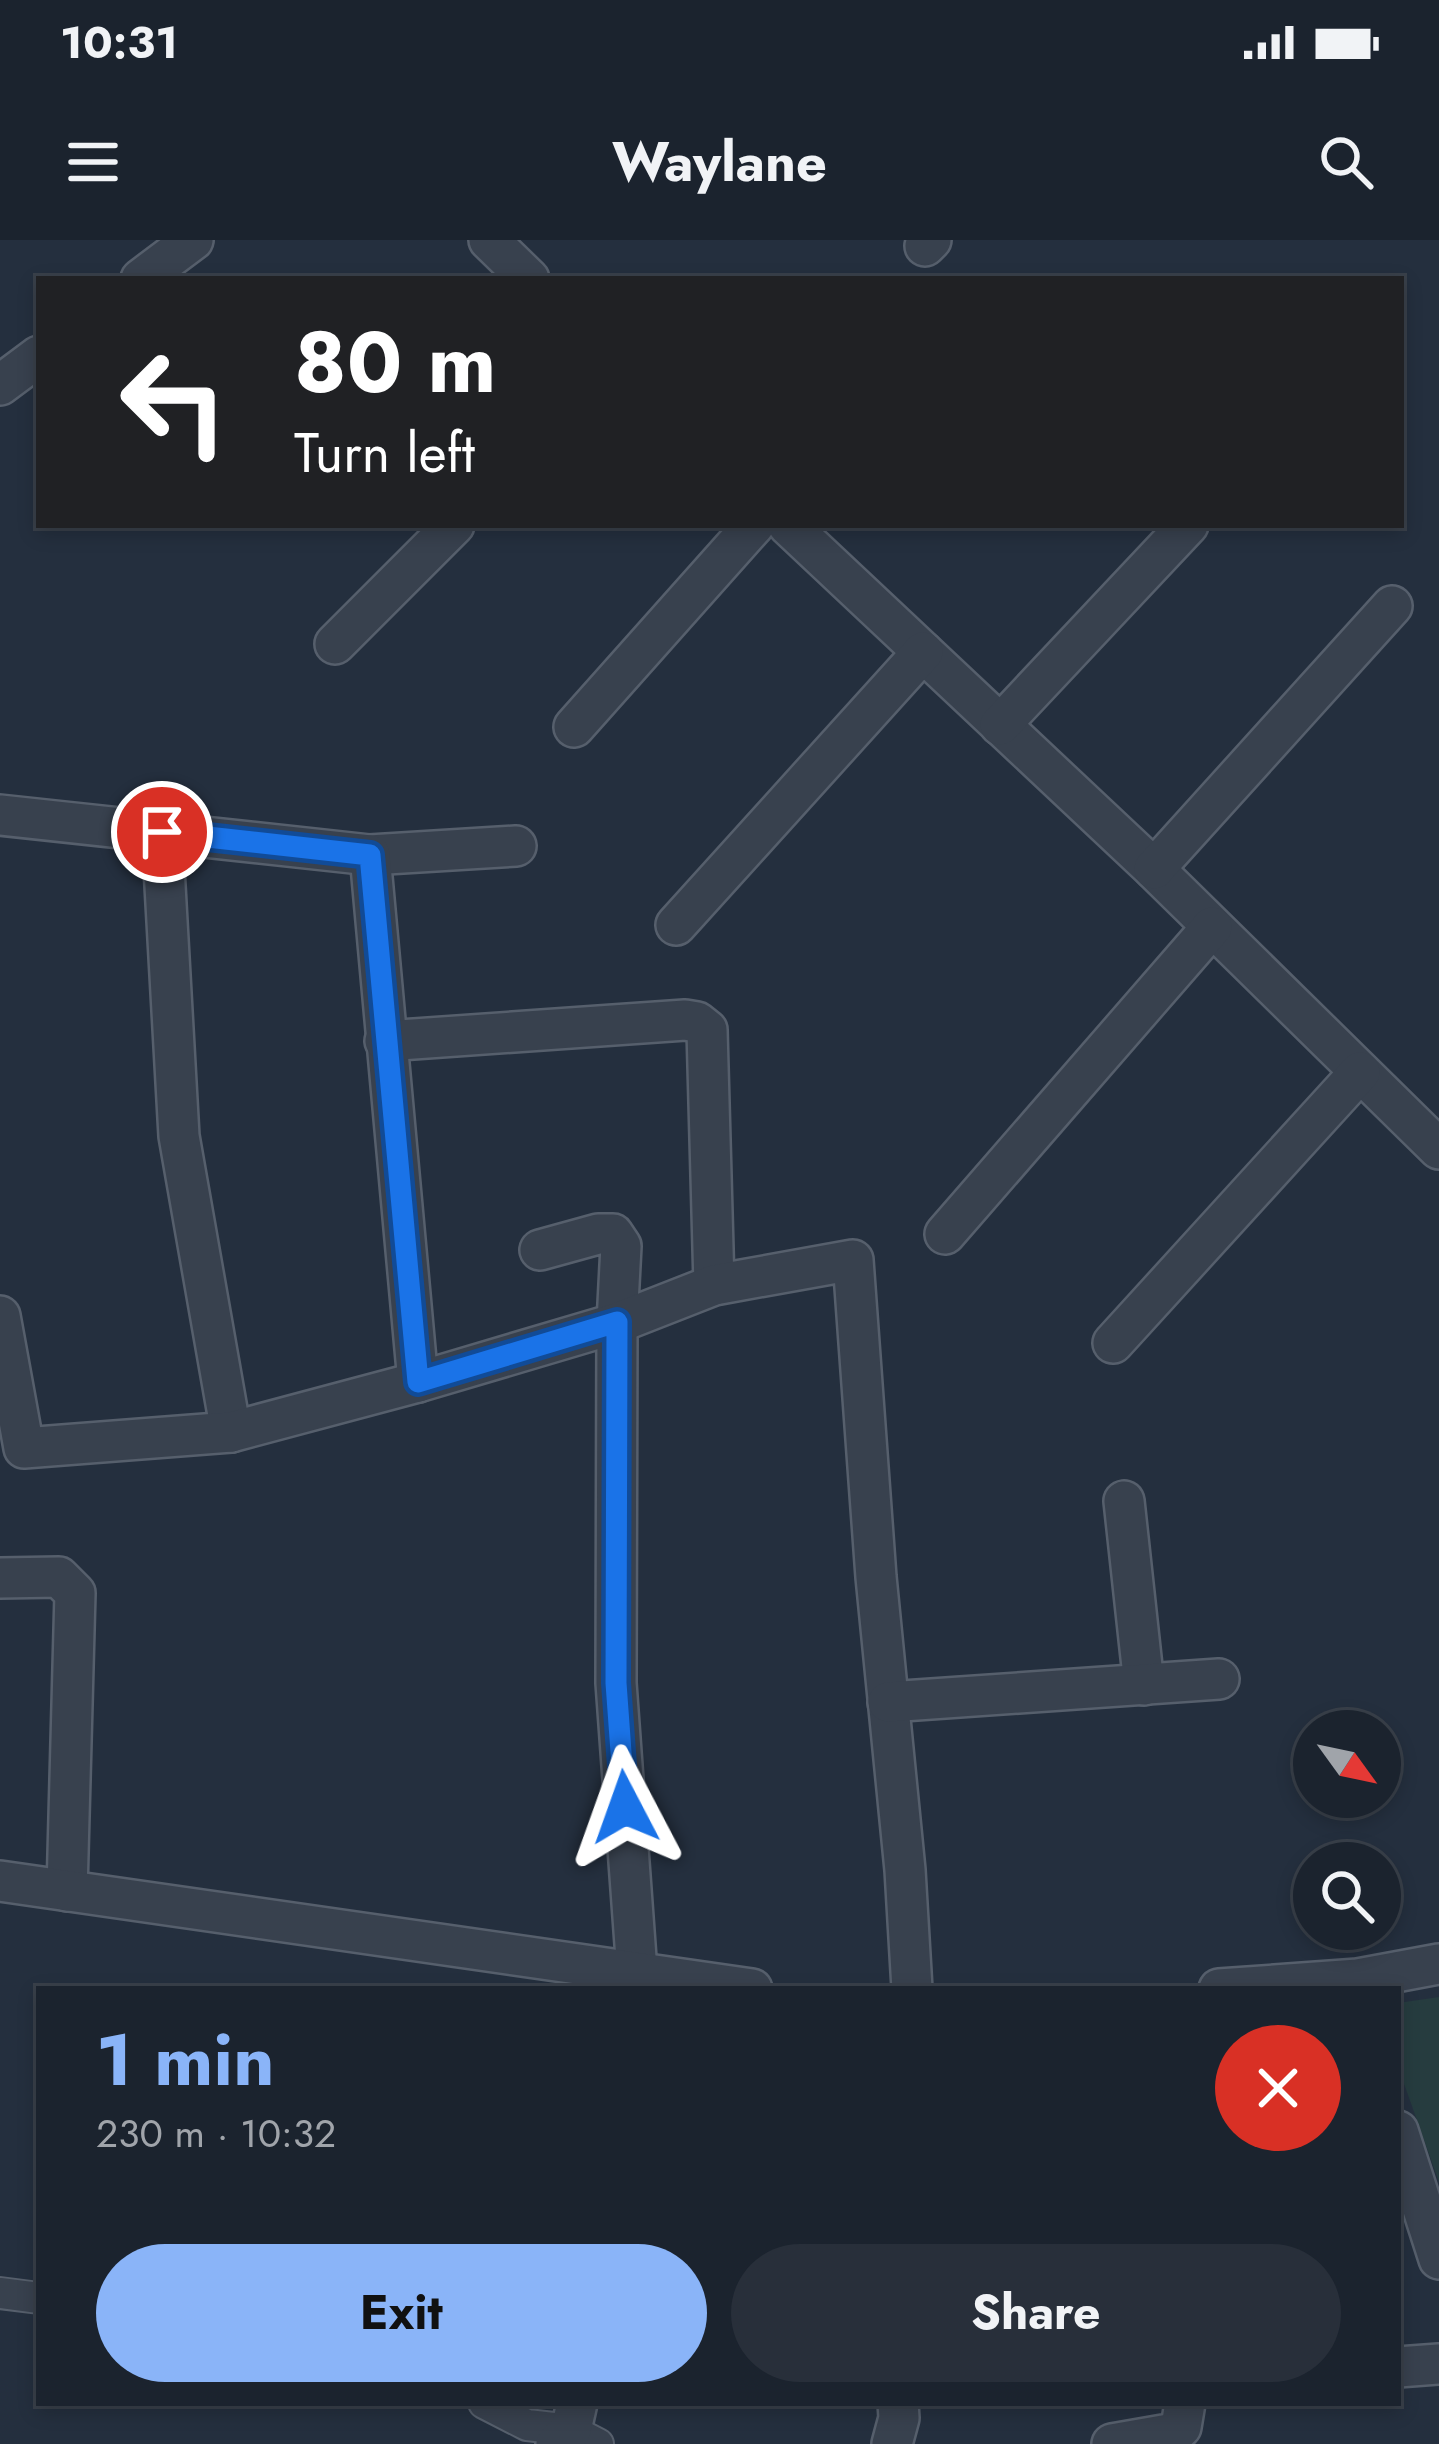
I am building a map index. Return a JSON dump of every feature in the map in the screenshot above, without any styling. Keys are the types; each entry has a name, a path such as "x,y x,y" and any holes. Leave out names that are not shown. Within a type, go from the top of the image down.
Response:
{"street":[{"path":"145,276 193,240"},
{"path":"489,240 526,276"},
{"path":"0,386 36,358"},
{"path":"335,644 451,528"},
{"path":"574,727 751,528"},
{"path":"791,528 1154,869 1439,1149"},
{"path":"1000,725 1185,528"},
{"path":"1154,869 1391,606"},
{"path":"676,925 922,652"},
{"path":"0,814 370,855 516,846"},
{"path":"162,832 179,1136 231,1432"},
{"path":"370,855 418,1382"},
{"path":"946,1234 1211,927"},
{"path":"385,1041 697,1022 706,1030 714,1286"},
{"path":"1114,1343 1360,1072"},
{"path":"540,1250 598,1234 613,1234 621,1246 616,1683 632,1980"},
{"path":"0,1316 24,1448 231,1432 617,1322 714,1286 853,1260 912,1986"},
{"path":"1124,1501 1144,1684"},
{"path":"0,1578 59,1577 76,1593 67,1891"},
{"path":"888,1702 1220,1679"},
{"path":"0,1881 632,1980 712,1986"},
{"path":"1303,1986 1359,1984 1439,1964"},
{"path":"1401,2138 1431,2205 1439,2259"},
{"path":"0,2294 36,2298"},
{"path":"1401,2367 1439,2364"},
{"path":"490,2406 527,2425 575,2430"},
{"path":"892,2444 898,2406"},
{"path":"1112,2444 1175,2433 1181,2427 1184,2406"}],"green space":[{"path":"1439,1997 1439,2182 1401,2075 1401,2003"}],"route":[{"path":"162,832 370,855 418,1382 617,1322 616,1683 625,1807"}]}
